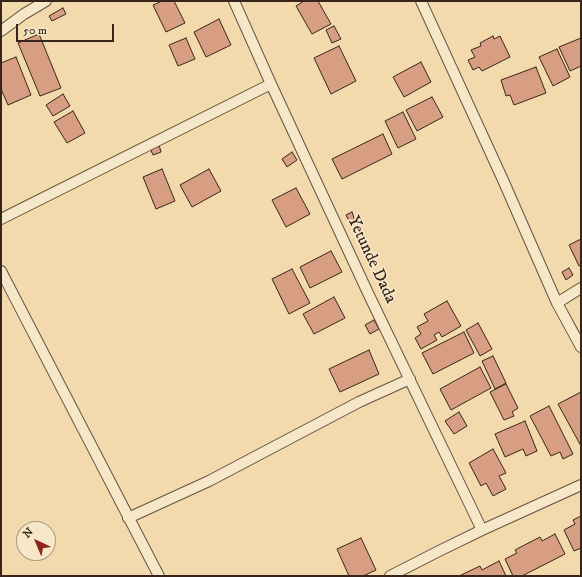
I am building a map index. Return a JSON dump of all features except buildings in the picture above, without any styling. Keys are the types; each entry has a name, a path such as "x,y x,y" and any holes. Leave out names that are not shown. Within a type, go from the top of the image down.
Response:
{"street":[{"path":"1,31 24,14 46,1"},
{"name":"Yetunde Dada","path":"234,1 368,293 482,530"},
{"path":"421,1 503,180 557,303 581,347"},
{"path":"1,219 271,84"},
{"path":"1,271 159,576"},
{"path":"557,303 581,288"},
{"path":"128,518 209,481 359,402 410,379"},
{"path":"390,576 439,550 581,486"}]}
